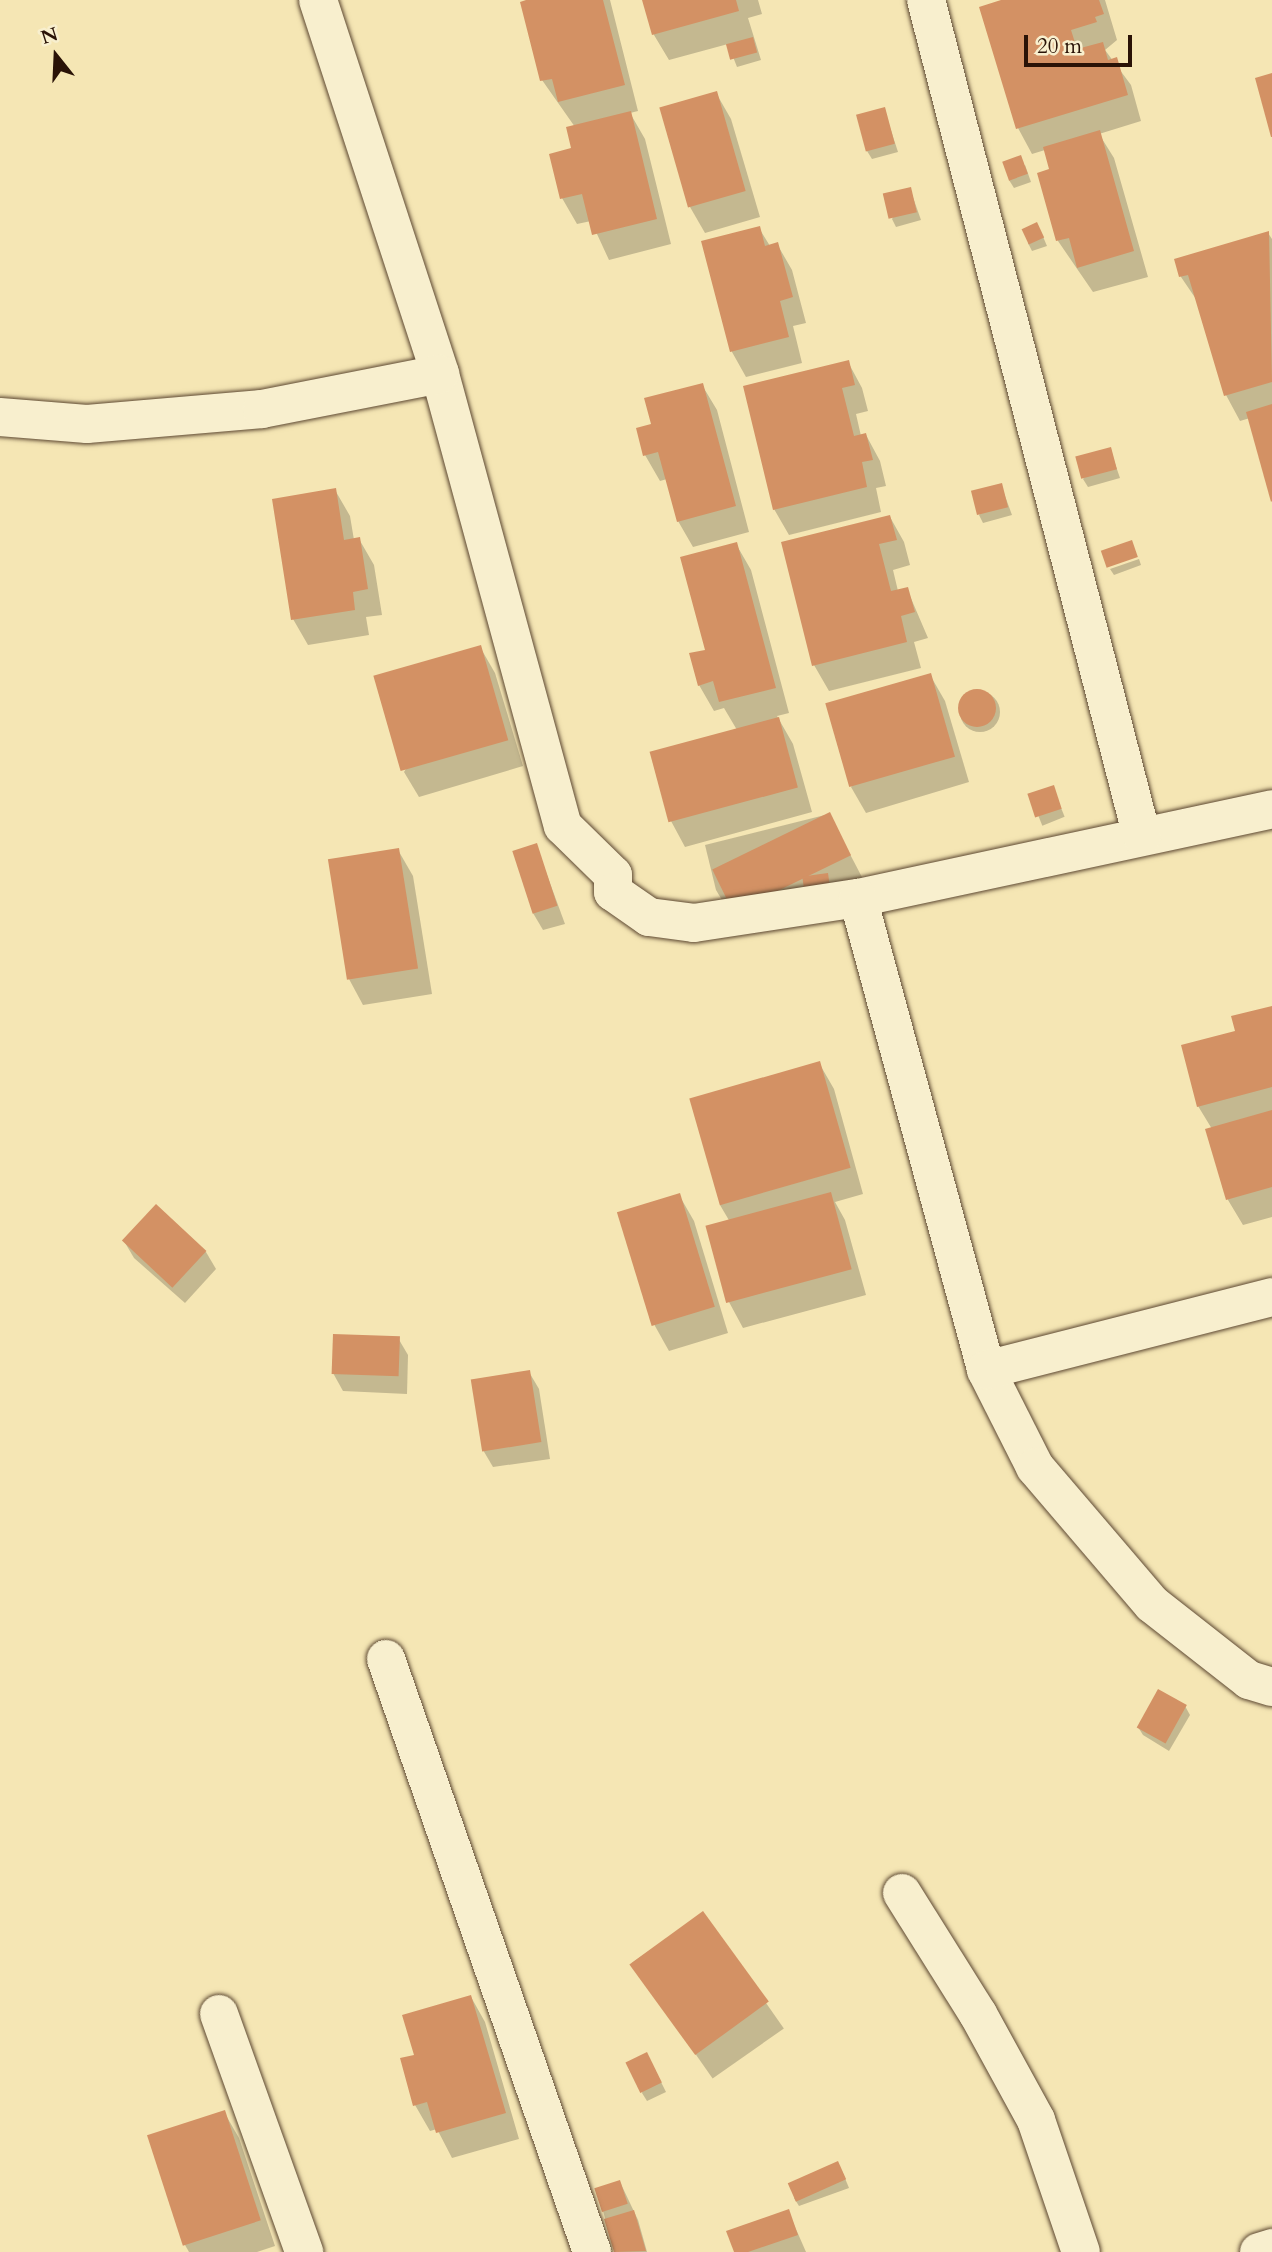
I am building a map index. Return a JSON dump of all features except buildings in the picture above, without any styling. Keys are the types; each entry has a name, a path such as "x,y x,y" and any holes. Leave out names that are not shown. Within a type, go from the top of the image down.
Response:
{"street":[{"path":"318,0 440,374 563,826 613,875 612,892 649,917 694,923 858,898 1272,809"},
{"path":"926,0 1142,836"},
{"path":"0,417 87,425 262,410 440,374"},
{"path":"858,898 986,1370 1035,1467 1152,1604 1249,1680 1272,1687"},
{"path":"986,1370 1272,1297"},
{"path":"386,1659 592,2252"},
{"path":"902,1893 978,2014 1036,2120 1082,2252"},
{"path":"219,2014 304,2252"},
{"path":"1259,2252 1272,2248"}]}
